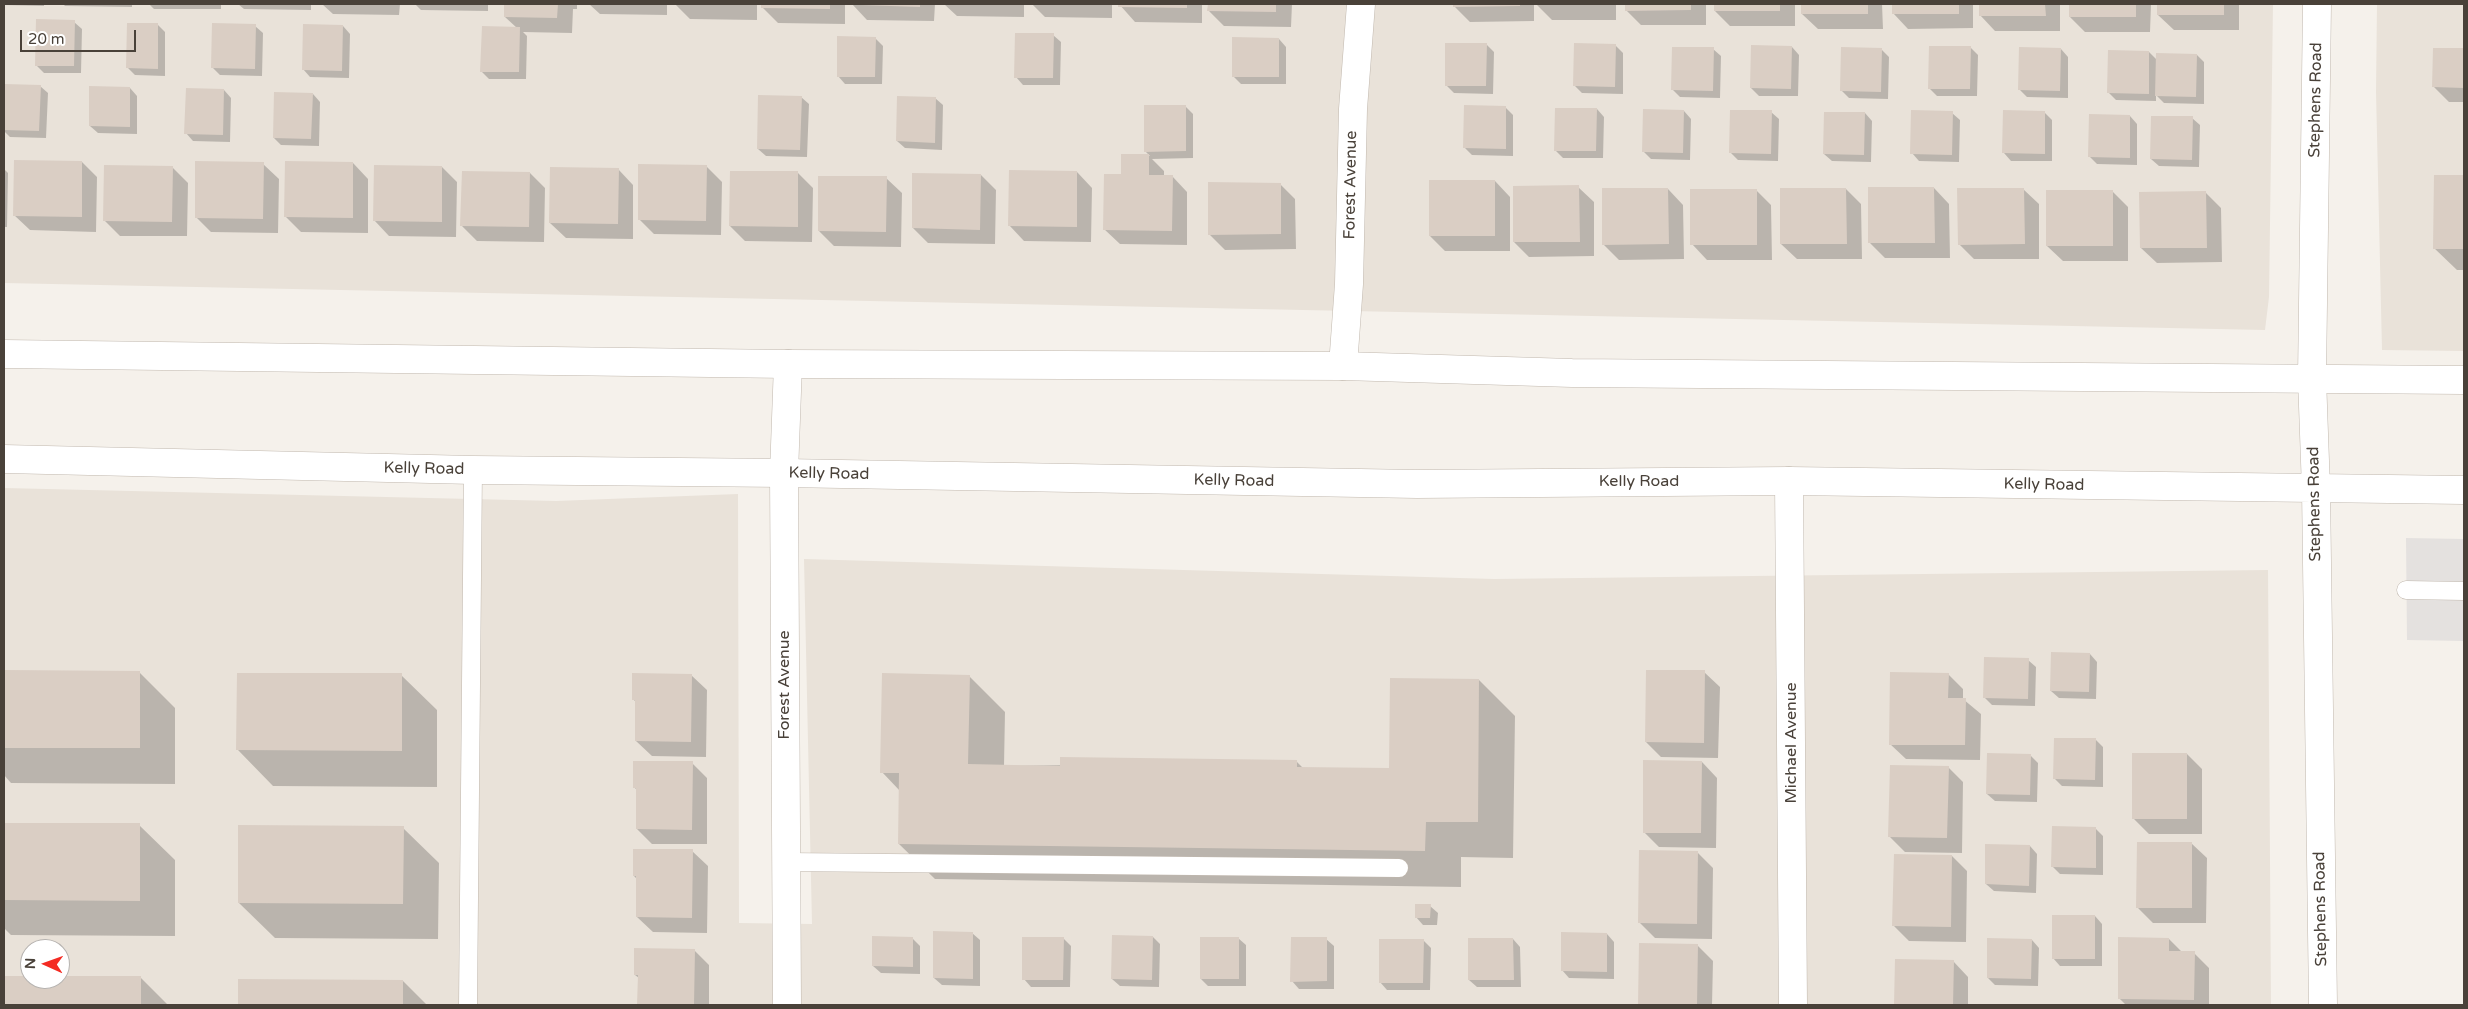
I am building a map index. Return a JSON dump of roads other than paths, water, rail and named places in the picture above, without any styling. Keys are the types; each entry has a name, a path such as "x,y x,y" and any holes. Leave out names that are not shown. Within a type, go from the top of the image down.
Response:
{"street":[{"name":"Forest Avenue","path":"1343,366 1349,284 1353,109 1361,4"},
{"name":"Stephens Road","path":"2317,4 2312,378 2316,489 2323,1005"},
{"path":"4,354 788,364 1343,366 1572,373 2464,380"},
{"name":"Forest Avenue","path":"788,364 784,473 788,1005"},
{"name":"Kelly Road","path":"4,459 472,470 784,473 1417,484 1789,481 2464,490"},
{"name":"Michael Avenue","path":"1789,481 1793,1005"}],"lane":[{"path":"468,1005 472,470"},
{"path":"2406,590 2464,591"},
{"path":"786,862 1399,868"}]}
